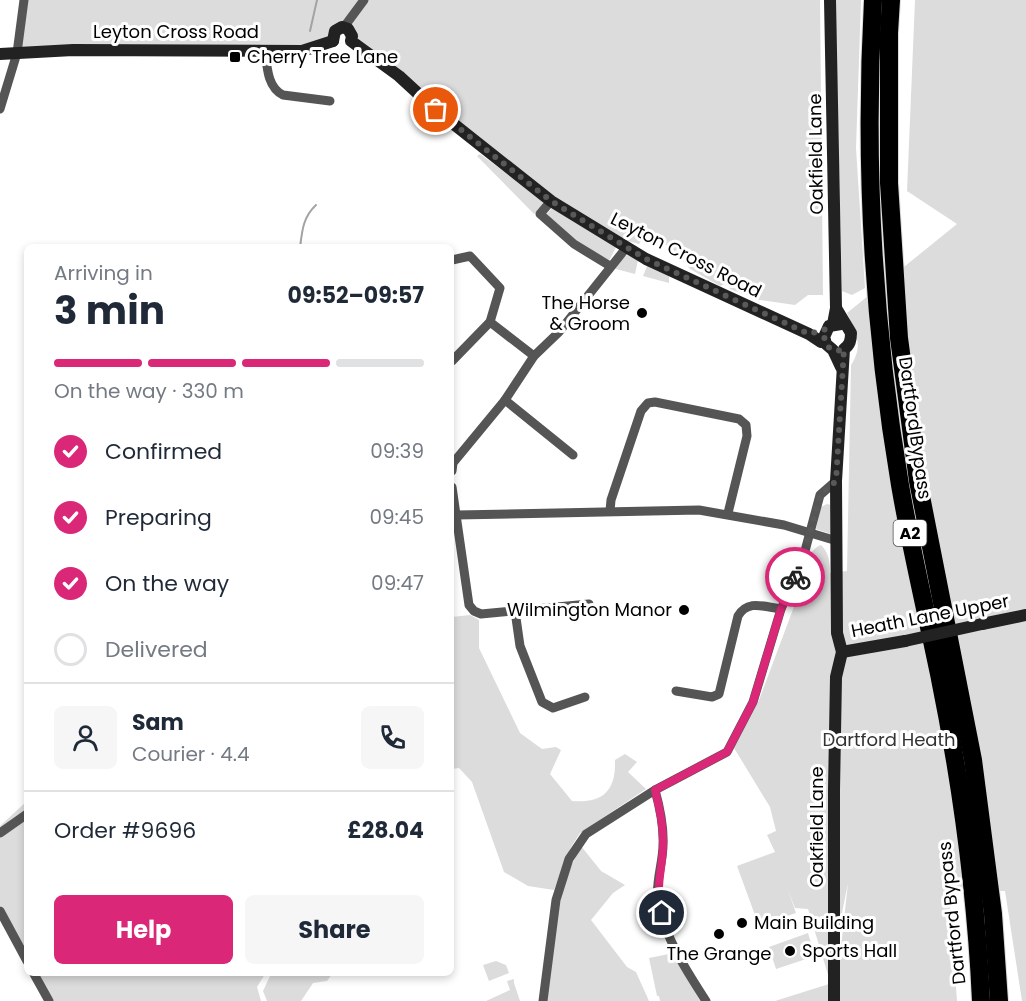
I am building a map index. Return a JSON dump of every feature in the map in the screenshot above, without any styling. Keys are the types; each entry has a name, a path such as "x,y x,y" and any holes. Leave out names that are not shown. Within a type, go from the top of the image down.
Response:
{"highway":[{"name":"Dartford Bypass","path":"871,0 870,185 877,296 888,407 959,788 974,904 981,1001"},
{"name":"Dartford Bypass","path":"891,0 889,183 897,315 920,492 973,760 993,914 999,1001"},
{"path":"889,183 902,0"}],"street":[{"path":"0,109 17,54 24,0"},
{"path":"333,41 335,31 339,27 344,27 364,0"},
{"name":"Oakfield Lane","path":"830,0 837,308 834,337 842,368 836,481 837,633 842,652 836,677 834,1001"},
{"name":"Leyton Cross Road","path":"0,54 73,50 302,51 333,41 341,47 347,46 351,41 350,32 344,27"},
{"name":"Leyton Cross Road","path":"351,41 399,76 459,129 551,201 626,248 717,293 809,334 834,337"},
{"path":"265,50 271,82 276,92 283,95 330,101"},
{"path":"551,201 540,214 574,244 610,266"},
{"path":"454,462 505,400 534,356 559,332 626,248"},
{"path":"454,260 470,256 500,288 490,322 454,359"},
{"path":"490,322 534,356"},
{"path":"505,400 573,455"},
{"path":"610,511 611,500 641,411 651,402 732,418 746,424 747,436 728,513"},
{"path":"543,1001 556,900 569,859 586,834 655,790 727,752 753,702 781,609 802,562 820,495 836,481"},
{"path":"454,498 470,605 474,611 481,614 589,604"},
{"path":"457,515 699,510 728,513 782,525 837,541"},
{"path":"676,691 712,697 719,694 738,616 743,608 750,605 781,609"},
{"path":"515,611 520,646 542,702 552,708 585,697"},
{"name":"Heath Lane Upper","path":"842,652 1026,615"},
{"path":"655,790 663,825 658,899 662,921 669,938 706,1001"},
{"path":"0,833 24,816"},
{"path":"0,911 24,955"},
{"path":"35,976 49,1001"}],"green space":[{"path":"25,0 820,0 823,295 808,295 795,305 760,300 730,289 728,283 720,286 690,269 672,248 655,240 649,230 639,244 628,241 557,199 350,42 344,33 324,45 17,53"},
{"path":"835,0 861,0 856,148 865,288 852,295 842,291"},
{"name":"Dartford Heath","path":"915,0 1026,0 1026,1001 1022,1001 1005,891 949,890 957,1001 838,1001 838,975 848,883 829,978 808,909 795,908 788,890 796,913 759,926 737,866 775,852 767,835 776,831 770,807 734,748 759,700 807,572 811,553 821,545 826,551 830,573 847,571 851,365 858,345 856,333 847,313 957,224 907,191"},
{"path":"480,154 543,200 543,205 534,214 477,156"},
{"path":"553,207 616,247 610,259 568,236 546,215"},
{"path":"628,255 638,260 635,274 612,268 623,257"},
{"path":"648,264 669,274 669,283 643,276"},
{"path":"831,505 831,534 816,529 821,507"},
{"path":"470,615 479,620 479,648 520,733 542,749 556,747 561,750 550,774 572,801 592,800 605,793 613,780 615,760 625,754 637,762 628,772 646,789 580,833 571,847 554,890 528,886 504,872 472,782 459,768 454,769 454,617"},
{"path":"24,804 24,949 0,905 0,826"},
{"path":"581,846 601,871 625,885 613,893 591,920 627,967 636,972 649,1001 544,1001 560,902 572,864"},
{"path":"808,933 815,956 776,969 769,947"},
{"path":"668,946 700,1001 660,1001 657,996 649,958 669,954"},
{"path":"496,961 506,965 509,973 489,981 483,965"},
{"path":"39,976 264,976 257,987 261,1001 52,1001"},
{"path":"270,976 331,976 327,981 313,983 301,1001 267,1001 263,991"},
{"path":"514,979 520,1001 486,1001 510,990 507,981"},
{"path":"829,984 828,1001 775,1001"}],"waterway":[{"path":"310,31 317,0"},
{"path":"301,244 306,219 316,205"}],"way so far":[{"path":"436,110 551,201 626,248 728,298 809,334 826,329 824,337 828,347 837,351 844,349 836,481 820,495 802,562 795,577"}],"place":[{"name":"Cherry Tree Lane","path":"235,57"},
{"name":"The Horse & Groom","path":"642,313"},
{"name":"Wilmington Manor","path":"684,610"},
{"name":"Main Building","path":"742,923"},
{"name":"The Grange","path":"719,934"},
{"name":"Sports Hall","path":"790,951"}],"route":[{"path":"662,913 658,899 663,825 655,790 727,752 753,702 781,609 795,577"}]}
